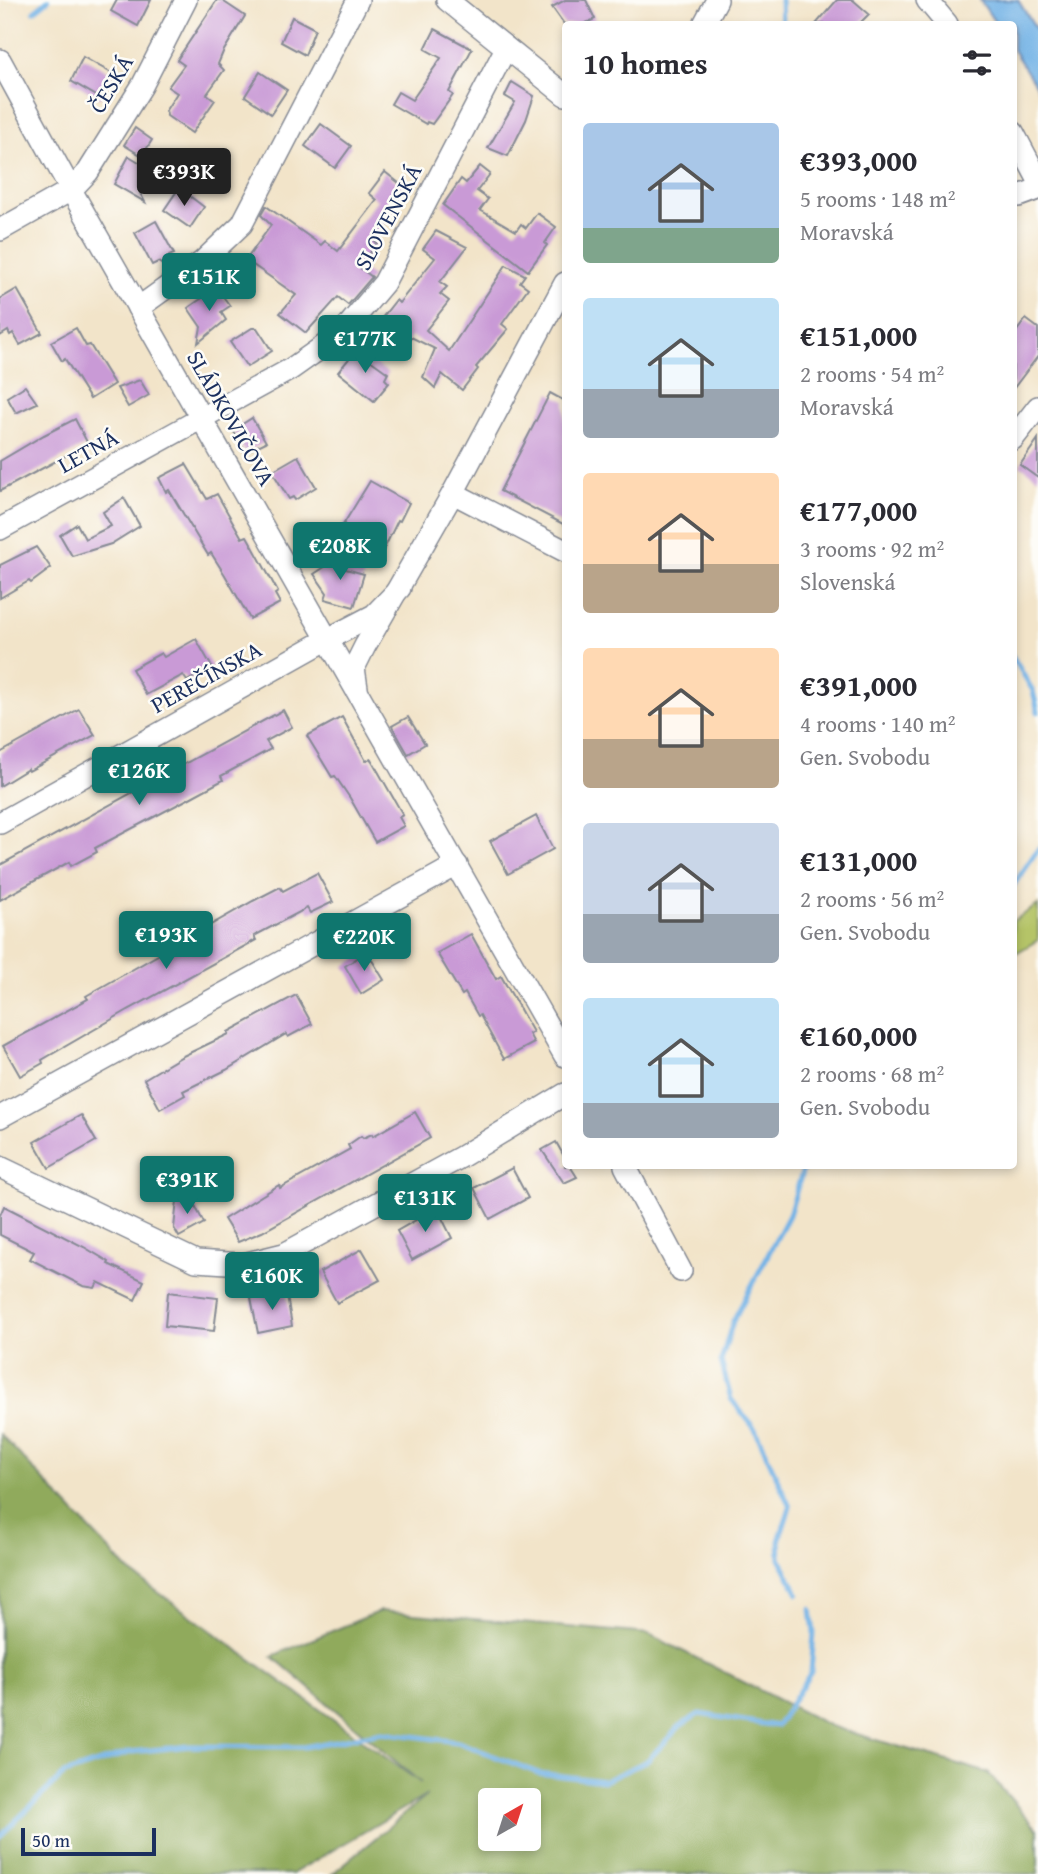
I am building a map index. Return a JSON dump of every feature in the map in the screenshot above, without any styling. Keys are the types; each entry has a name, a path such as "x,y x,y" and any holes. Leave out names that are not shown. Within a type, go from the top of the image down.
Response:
{"street":[{"name":"ČESKÁ","path":"71,190 88,172 142,86 186,0"},
{"path":"138,307 202,262 242,224 358,0"},
{"path":"447,0 562,93"},
{"path":"706,21 717,0"},
{"path":"927,0 944,21"},
{"name":"SLOVENSKÁ","path":"201,418 290,369 342,333 384,283 506,48"},
{"name":"SLÁDKOVIČOVA","path":"0,60 316,620 336,634 358,692 562,1051"},
{"path":"1017,140 1038,179"},
{"path":"1017,196 1038,188"},
{"path":"0,230 71,190"},
{"name":"PEREČÍNSKA","path":"358,692 354,668 365,646 453,493 562,289"},
{"path":"1017,434 1038,407"},
{"name":"LETNÁ","path":"0,529 201,418"},
{"path":"453,493 562,549"},
{"name":"PEREČÍNSKA","path":"358,692 360,674 400,588"},
{"name":"PEREČÍNSKA","path":"0,823 374,615 400,588"},
{"name":"PEREČÍNSKA","path":"365,646 384,627"},
{"path":"336,634 341,649 352,650 365,646"},
{"path":"0,1117 457,865"},
{"path":"0,1167 196,1261 243,1264 284,1254 296,1248 461,1157 562,1096"},
{"path":"627,1169 681,1271"}],"green space":[{"path":"1038,905 1038,940 1017,952 1017,918"},
{"path":"0,1434 129,1571 421,1783 272,1656 380,1611 649,1634 830,1726 988,1773 1038,1830 1038,1874 332,1874 427,1795 292,1874 0,1874"}],"water":[{"path":"980,0 1018,0 1038,32 1038,89 1017,56 1017,21 994,21"}],"building":[{"path":"117,0 151,0 138,26 111,11"},
{"path":"217,0 245,16 218,64 224,70 207,94 215,100 192,133 167,116 166,110 177,93 168,87 184,65 177,60"},
{"path":"565,0 586,0 595,19 562,21 552,7"},
{"path":"837,0 853,0 869,14 862,21 819,21"},
{"path":"292,17 315,29 305,55 281,42"},
{"path":"435,29 472,49 449,92 453,95 432,124 426,124 391,104 398,92 412,100 441,58 425,49"},
{"path":"83,57 113,74 100,98 71,81"},
{"path":"260,72 287,90 271,114 245,96"},
{"path":"512,82 534,96 526,120 508,156 488,148 515,102 505,96"},
{"path":"321,124 351,146 335,168 305,146"},
{"path":"135,128 152,140 142,156 124,145"},
{"path":"129,156 154,171 140,193 145,202 114,184"},
{"path":"480,166 490,174 477,191 488,199 480,210 516,231 521,224 526,228 537,213 556,227 528,271 443,205 461,179 466,183"},
{"path":"385,172 409,191 381,227 375,242 377,243 359,267 372,277 348,305 338,297 306,333 280,313 296,295 246,260 271,225 261,215 266,206 321,245 325,241 338,251 377,200 369,193"},
{"path":"179,188 204,207 190,228 164,210"},
{"path":"156,221 174,254 169,256 166,267 158,262 152,265 135,233"},
{"path":"436,231 467,247 440,282 447,287 440,294 449,301 426,330 449,351 506,265 525,275 520,282 528,288 502,324 508,329 476,367 478,369 462,390 442,374 435,388 423,377 435,349 411,337 402,350 374,328 396,300 399,303 435,258 423,249"},
{"path":"233,256 245,265 237,278 225,267"},
{"path":"17,289 42,333 20,345 13,333 10,335 8,331 0,336 0,299"},
{"path":"219,291 230,306 221,312 226,320 198,343 201,327 188,308 208,294 211,297"},
{"path":"1026,319 1038,328 1038,356 1017,384 1017,331"},
{"path":"76,328 114,384 90,399 51,342"},
{"path":"252,328 257,328 272,351 247,367 230,342"},
{"path":"356,350 388,373 385,379 389,383 374,401 338,372"},
{"path":"140,380 149,395 128,407 117,388"},
{"path":"25,386 37,403 16,413 7,397"},
{"path":"550,393 562,399 562,523 500,491"},
{"path":"252,418 266,442 245,452 233,430"},
{"path":"75,419 88,444 0,491 0,461"},
{"path":"1038,439 1038,478 1020,465"},
{"path":"298,456 316,487 295,500 293,497 289,499 272,471"},
{"path":"186,464 207,499 217,494 242,538 247,536 278,592 275,594 280,603 250,619 211,553 208,555 159,478"},
{"path":"370,481 409,503 383,551 355,535 348,552 332,543"},
{"path":"124,498 140,526 111,544 72,556 60,535 77,524 85,539 111,526 103,512"},
{"path":"36,547 51,568 31,583 29,581 0,598 0,565"},
{"path":"348,552 342,568 364,574 354,607 325,599 327,593 314,574"},
{"path":"196,639 212,667 187,681 183,675 146,695 132,669 161,653 164,657"},
{"path":"79,709 95,735 0,786 0,753"},
{"path":"283,710 292,727 266,741 271,749 221,776 223,780 95,848 97,852 71,866 69,862 0,900 0,865"},
{"path":"342,717 366,761 371,759 403,815 399,817 404,826 375,842 350,798 335,776 332,777 307,736"},
{"path":"408,717 425,744 408,754 392,726"},
{"path":"536,816 553,849 508,874 490,841"},
{"path":"317,873 333,902 310,913 307,908 254,936 256,940 128,1010 42,1060 43,1063 20,1076 3,1046 253,901 280,887 283,891"},
{"path":"471,934 496,979 501,976 533,1032 529,1034 534,1043 504,1059 480,1015 478,1016 465,993 462,995 437,953"},
{"path":"367,952 384,980 361,994 345,966"},
{"path":"296,995 312,1024 288,1037 286,1034 226,1070 183,1091 185,1095 160,1109 144,1079"},
{"path":"415,1112 430,1138 262,1232 238,1242 224,1219 279,1185 280,1188 350,1149 348,1145 361,1136 373,1136"},
{"path":"81,1115 96,1141 49,1168 34,1142"},
{"path":"556,1142 562,1153 562,1169 572,1169 577,1177 564,1183 542,1150"},
{"path":"512,1168 528,1198 490,1219 474,1188"},
{"path":"189,1194 204,1223 179,1237 174,1228 177,1201"},
{"path":"4,1206 144,1281 135,1300 98,1282 95,1288 83,1286 30,1259 34,1252 0,1235 0,1215"},
{"path":"437,1208 452,1238 412,1260 397,1231"},
{"path":"362,1249 380,1280 337,1303 320,1272"},
{"path":"286,1290 292,1326 258,1333 251,1298"},
{"path":"168,1292 218,1298 214,1331 165,1326"}],"waterway":[{"path":"34,11 48,0"},
{"path":"781,0 782,21"},
{"path":"1017,664 1033,691 1038,712"},
{"path":"1017,880 1038,849"},
{"path":"798,1594 780,1559 779,1541 790,1507 755,1429 731,1399 721,1361 733,1321 789,1215 803,1169"},
{"path":"0,1836 64,1774 131,1752 190,1746 304,1747 382,1732 458,1742 538,1773 604,1781 647,1761 680,1726 699,1714 777,1726 811,1672 814,1633 811,1609"}]}
